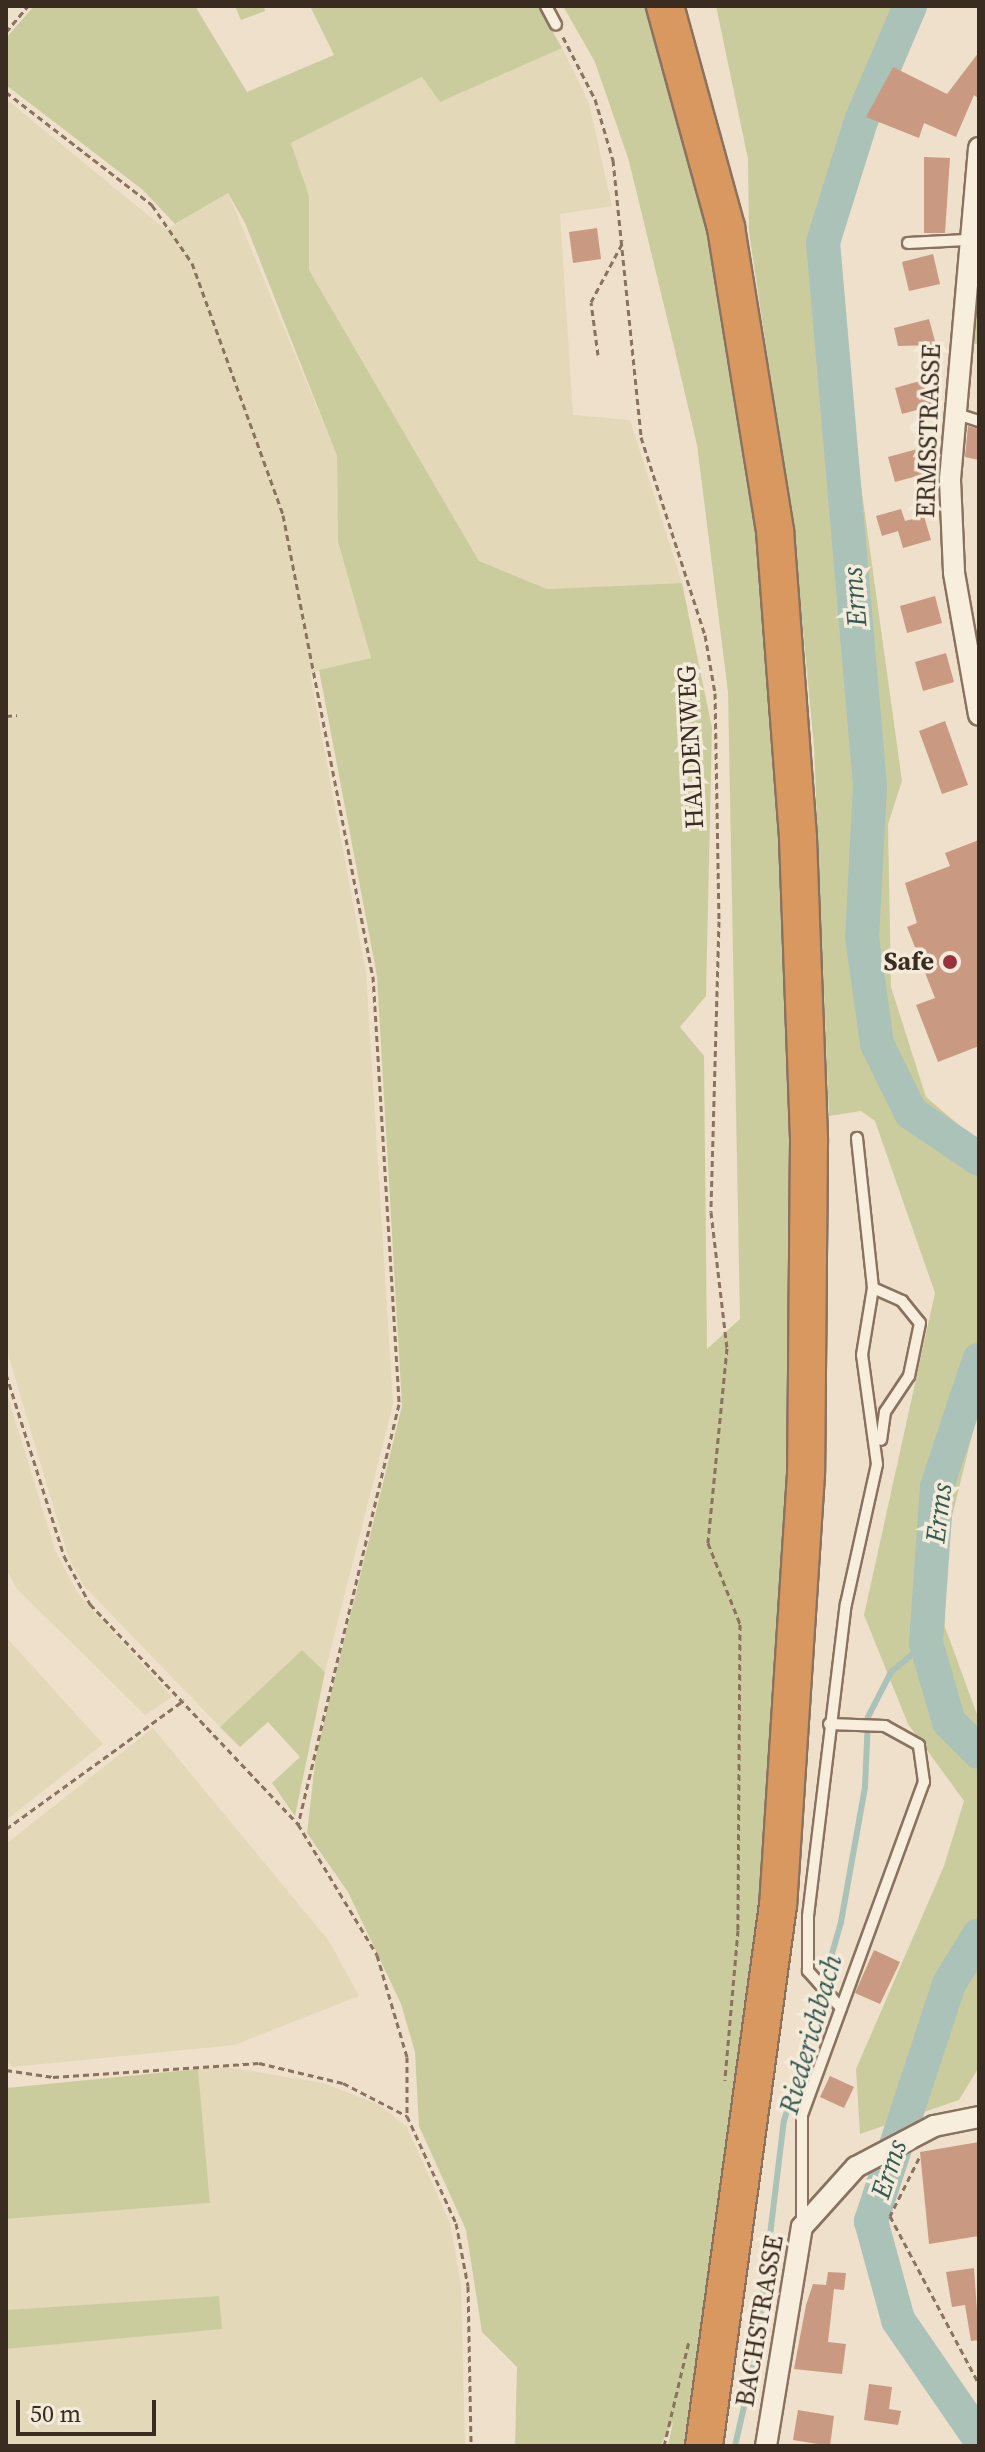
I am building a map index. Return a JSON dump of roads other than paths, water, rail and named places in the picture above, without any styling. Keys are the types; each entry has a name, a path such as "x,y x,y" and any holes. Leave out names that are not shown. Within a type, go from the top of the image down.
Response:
{"highway":[{"path":"665,6 726,228 773,517 798,823 809,1142 806,1474 779,1889 704,2446"}],"street":[{"name":"ERMSSTRASSE","path":"979,148 966,240 953,413 951,531 970,623 979,715"},
{"name":"BACHSTRASSE","path":"766,2446 802,2227 856,2167 934,2126 979,2117"}],"lane":[{"path":"546,6 556,25"},
{"path":"908,243 966,240"},
{"path":"953,413 979,421"},
{"path":"857,1138 873,1288 862,1355 877,1464"},
{"path":"841,2008 813,1976 808,1916 829,1724 885,1412 909,1376 920,1323 902,1301 873,1288"},
{"path":"802,2227 802,2115 924,1782 919,1745 880,1726 829,1724"}],"waterway":[{"name":"Erms","path":"910,6 861,121 823,242 870,786 862,937 877,1044 911,1113 979,1159"},
{"name":"Erms","path":"979,1360 937,1486 926,1643 949,1722 979,1752"},
{"name":"Riederichbach","path":"735,2446 755,2359 784,2121 841,1922 865,1787 868,1717 891,1672 926,1643"},
{"name":"Erms","path":"979,1935 949,1984 871,2221 898,2320 979,2438"}],"place":[{"name":"Safe","path":"950,962"}]}
